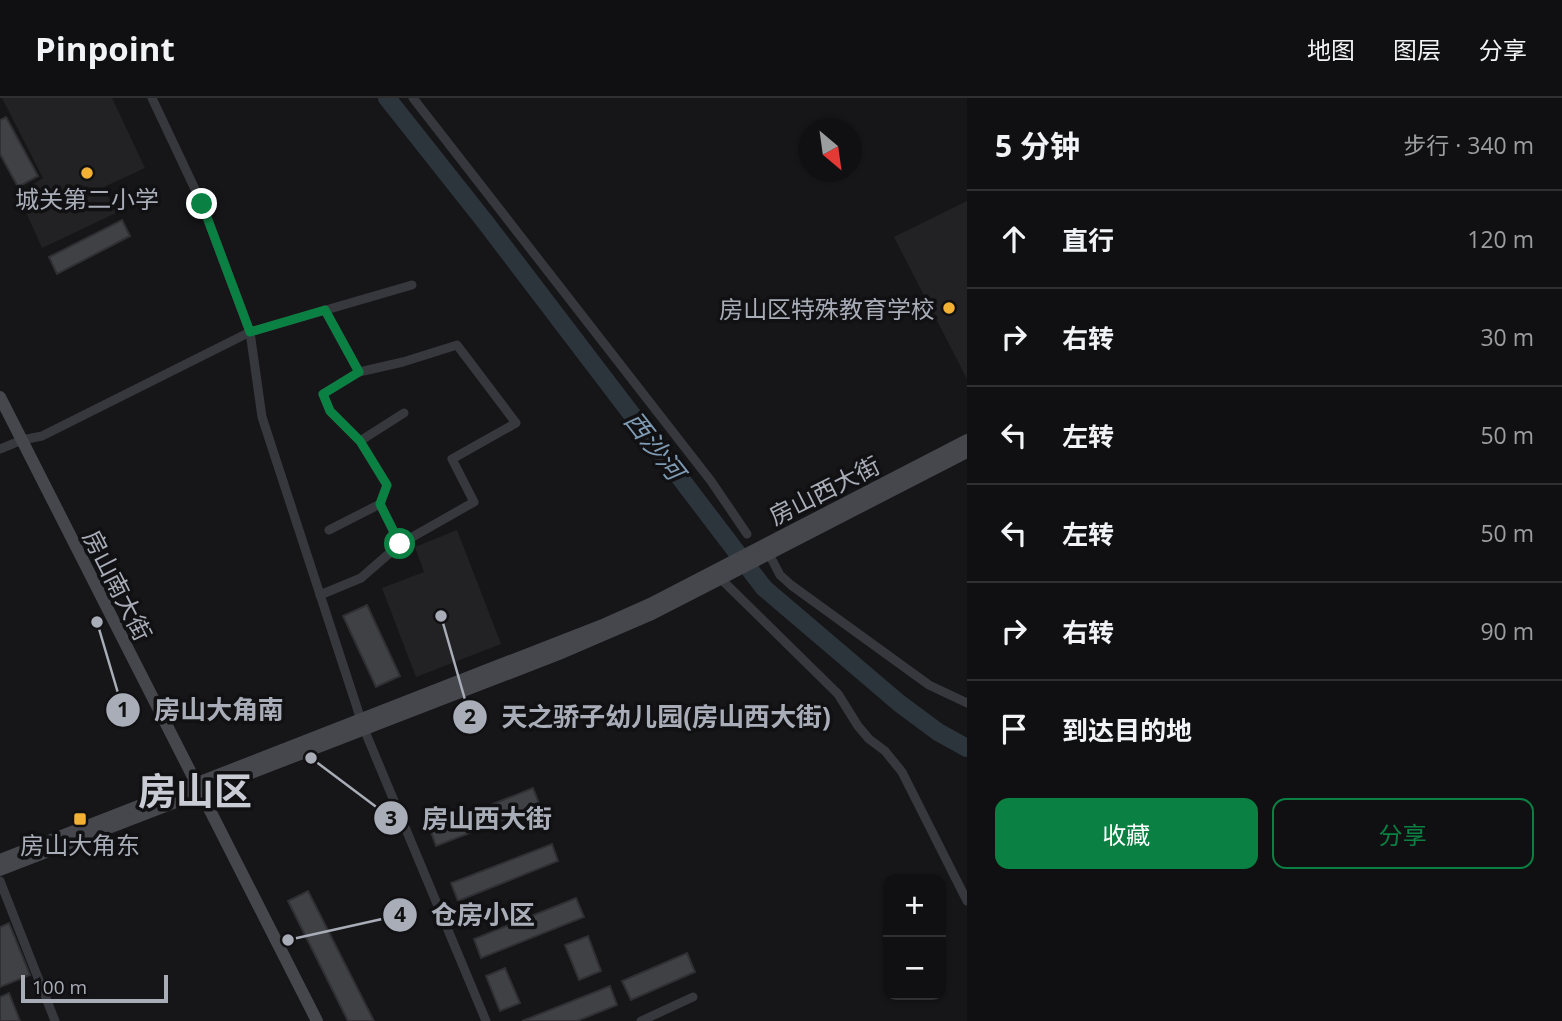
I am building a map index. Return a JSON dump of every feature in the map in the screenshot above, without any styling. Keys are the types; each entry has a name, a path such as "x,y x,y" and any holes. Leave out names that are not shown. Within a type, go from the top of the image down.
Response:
{"main road":[{"name":"房山南大街","path":"0,397 317,1021"},
{"name":"房山西大街","path":"762,554 967,440"},
{"name":"房山西大街","path":"197,788 570,649 652,614 762,554 967,452"},
{"path":"0,860 197,788"},
{"path":"0,870 197,788"}],"street":[{"path":"152,98 202,204 250,332 262,417 363,724 485,1021"},
{"path":"413,98 711,481 747,534"},
{"path":"0,449 42,436 250,332 412,285"},
{"path":"325,310 359,372"},
{"path":"320,595 361,578 400,544 474,502 452,459 516,423 457,345 359,372 323,394 330,411 360,441 387,485 380,504 329,530"},
{"path":"360,441 404,413"},
{"path":"380,504 400,544"},
{"path":"762,554 791,585 929,685 967,703"},
{"path":"727,572 838,694 864,733 885,751 902,772 967,901"},
{"path":"0,881 55,1021"},
{"path":"641,1021 693,997"}],"shaded area":[{"name":"城关第二小学","path":"2,98 112,98 145,168 104,187 116,213 42,248 18,194 43,178"},
{"name":"房山区特殊教育学校","path":"967,201 967,379 894,237"},
{"path":"457,530 501,644 416,677 382,588 424,572 415,547"}],"building":[{"path":"6,117 38,176 18,187 0,154 0,120"},
{"path":"122,220 130,236 57,274 49,257"},
{"path":"367,605 400,676 376,687 343,616"},
{"path":"533,788 540,806 436,846 430,829"},
{"path":"552,844 558,861 458,901 451,883"},
{"path":"308,891 374,1021 348,1021 288,901"},
{"path":"576,898 584,917 481,958 474,939"},
{"path":"9,923 30,975 0,987 0,927"},
{"path":"588,936 601,971 579,980 565,945"},
{"path":"687,953 695,972 631,1000 622,981"},
{"path":"505,968 520,1003 500,1011 486,976"},
{"path":"610,986 617,1005 577,1021 522,1021"},
{"path":"9,993 20,1021 0,1021 0,997"}],"waterway":[{"name":"西沙河","path":"387,98 486,223 764,588 899,703 938,732 967,748"}],"place":[{"name":"城关第二小学","path":"87,173"},
{"name":"房山区特殊教育学校","path":"949,308"},
{"name":"天之骄子幼儿园(房山西大街)","path":"441,616"},
{"name":"房山大角南","path":"97,622"},
{"name":"房山西大街","path":"311,758"},
{"name":"房山大角东","path":"80,819"},
{"name":"仓房小区","path":"288,940"}],"district":[{"name":"房山区","path":"195,790"}],"route":[{"path":"202,204 250,332 325,310 359,372 323,394 330,411 360,441 387,485 380,504 400,544"}]}
